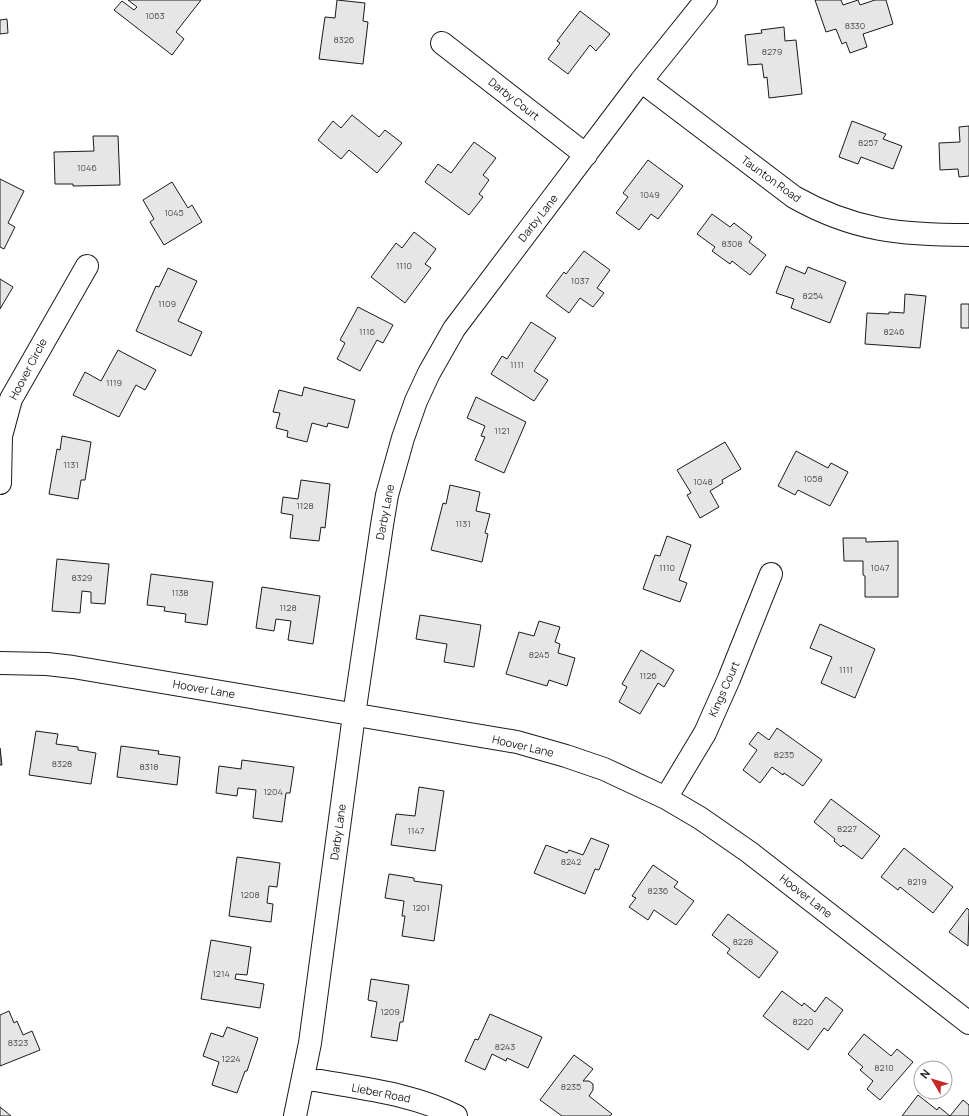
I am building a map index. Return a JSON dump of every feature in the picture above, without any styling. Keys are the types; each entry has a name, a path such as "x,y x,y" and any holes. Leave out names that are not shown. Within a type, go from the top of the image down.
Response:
{"street":[{"name":"Darby Lane","path":"295,1116 310,1043 354,715 387,495 403,438 420,391 465,312 641,81 706,0"},
{"name":"Darby Court","path":"442,43 586,155"},
{"name":"Taunton Road","path":"641,81 794,197 821,211 848,222 878,230 918,235 969,235"},
{"name":"Hoover Circle","path":"0,483 2,436 11,399 87,266"},
{"name":"Kings Court","path":"666,798 705,733 729,679 771,574"},
{"name":"Hoover Lane","path":"0,663 47,664 73,667 517,742 604,769 666,798 700,818 743,847 969,1023"},
{"name":"Lieber Road","path":"304,1078 400,1096 437,1107 456,1116"}],"building":[{"path":"128,0 201,0 176,32 184,39 172,55 114,10 122,1 134,10 137,7"},
{"path":"337,0 365,3 363,21 368,22 363,64 319,59 325,17 335,18"},
{"path":"815,0 841,0 843,5 858,0 860,5 875,0 886,0 893,24 863,34 867,47 850,53 846,42 842,44 836,29 826,32"},
{"path":"580,11 610,34 596,51 590,45 568,74 548,59 560,43 557,41"},
{"path":"7,19 8,33 0,34 0,20"},
{"path":"784,27 785,41 796,40 802,94 769,98 767,77 764,78 762,64 748,65 745,35 762,33 761,30"},
{"path":"352,115 379,137 385,130 402,143 377,173 349,150 341,159 318,140 333,121 341,128"},
{"path":"852,121 886,134 883,139 902,146 893,169 861,157 858,164 839,157"},
{"path":"969,126 969,176 959,177 958,169 940,170 939,143 960,142 959,127"},
{"path":"93,136 118,136 120,185 73,186 73,184 55,184 54,152 94,151"},
{"path":"474,142 496,158 483,175 489,180 479,194 483,197 469,215 425,182 438,164 451,173"},
{"path":"648,160 683,186 658,219 651,214 639,230 616,213 628,197 623,193"},
{"path":"0,179 24,191 8,223 15,227 4,249 0,247"},
{"path":"172,182 188,208 192,205 202,222 164,245 150,222 154,219 143,200"},
{"path":"712,214 730,227 734,223 752,237 749,242 766,255 750,275 732,261 730,264 712,251 715,247 697,234"},
{"path":"414,232 436,249 425,264 431,268 405,303 371,277 396,243 402,248"},
{"path":"584,251 610,270 597,288 604,293 593,307 580,298 569,313 546,296 564,272 566,274"},
{"path":"786,266 805,274 808,267 846,282 830,323 791,308 794,299 776,293"},
{"path":"168,268 197,281 178,321 202,332 191,356 136,331 156,286 159,287"},
{"path":"0,279 13,287 0,309"},
{"path":"905,294 926,296 920,348 865,344 867,313 904,313"},
{"path":"961,304 969,304 969,328 961,328"},
{"path":"358,307 393,325 383,343 377,340 360,371 337,359 345,343 340,340"},
{"path":"531,322 556,338 534,371 548,380 534,401 491,374 502,356 507,359"},
{"path":"118,350 156,370 145,390 136,385 119,417 73,395 85,372 101,381"},
{"path":"304,387 355,400 348,428 328,423 327,427 312,423 307,442 287,437 288,431 276,428 280,413 273,412 279,390 302,396"},
{"path":"476,397 526,422 504,473 475,460 485,437 481,436 485,426 467,418"},
{"path":"62,436 91,442 85,480 81,480 78,499 49,494 57,449 60,450"},
{"path":"725,442 741,469 722,480 723,483 710,491 719,507 700,518 687,495 691,493 677,470"},
{"path":"796,451 828,468 831,463 848,472 830,506 798,490 795,495 778,486"},
{"path":"301,480 330,484 325,528 321,527 319,541 290,538 293,515 281,513 283,497 298,499"},
{"path":"450,485 480,492 476,511 490,514 485,533 488,534 482,562 431,550 443,503 446,504"},
{"path":"667,536 691,545 679,580 687,583 680,602 643,589 655,555 660,556"},
{"path":"843,538 866,538 866,542 898,541 898,597 865,597 863,561 844,561"},
{"path":"57,559 109,564 105,604 91,603 91,592 82,591 80,613 52,611"},
{"path":"151,574 213,582 207,625 185,622 186,614 164,611 165,607 147,605"},
{"path":"262,587 320,596 313,644 288,640 291,621 276,619 274,631 256,628"},
{"path":"420,615 481,625 474,667 444,662 447,644 416,639"},
{"path":"539,621 560,627 555,642 560,644 558,653 575,658 567,686 549,680 547,686 506,674 519,632 534,636"},
{"path":"820,624 875,649 855,698 821,683 832,657 810,648"},
{"path":"641,650 674,670 664,687 658,683 640,714 619,702 627,687 622,684"},
{"path":"777,728 822,760 803,786 772,767 760,783 743,770 757,750 749,744 758,732 769,740"},
{"path":"36,731 58,734 56,744 78,747 78,750 96,753 91,784 29,775"},
{"path":"121,746 159,751 158,754 180,757 177,785 117,777"},
{"path":"0,748 2,765 0,765"},
{"path":"242,760 294,767 290,793 286,793 282,822 253,818 256,790 238,788 237,796 216,793 219,766 241,769"},
{"path":"419,787 444,791 435,851 391,845 396,814 415,816"},
{"path":"831,799 880,836 862,859 843,845 841,847 834,841 835,839 814,822"},
{"path":"591,838 609,845 599,870 595,869 585,894 534,873 546,845 567,853 569,850 583,855"},
{"path":"904,848 953,887 933,913 900,887 898,890 881,877"},
{"path":"237,857 280,863 277,887 269,886 267,903 273,904 271,922 229,916"},
{"path":"653,865 678,882 674,887 694,901 676,925 654,910 648,920 629,907 636,898 632,896"},
{"path":"389,874 414,878 414,881 442,885 434,941 402,936 405,916 402,916 404,901 385,898"},
{"path":"967,908 969,910 968,946 949,932"},
{"path":"728,914 778,952 759,978 727,953 730,949 712,935"},
{"path":"211,940 251,947 247,975 236,974 235,979 264,984 260,1008 201,999"},
{"path":"371,979 409,985 403,1022 400,1022 397,1041 371,1037 377,1002 368,1000"},
{"path":"782,991 802,1006 804,1003 815,1012 826,997 843,1010 828,1031 824,1028 808,1050 763,1016"},
{"path":"9,1011 14,1023 17,1021 23,1035 32,1031 40,1050 0,1066 0,1015"},
{"path":"490,1014 542,1037 528,1068 507,1058 506,1061 492,1054 485,1070 465,1061 475,1039 478,1040"},
{"path":"227,1027 258,1038 247,1071 245,1071 237,1093 212,1085 219,1062 203,1056 211,1033 223,1037"},
{"path":"864,1034 891,1056 897,1049 913,1062 880,1100 867,1089 873,1081 860,1070 863,1067 848,1054"},
{"path":"574,1055 593,1069 583,1081 589,1081 593,1084 593,1090 589,1096 612,1114 610,1116 562,1116 540,1100"},
{"path":"914,1100 924,1100 937,1110 939,1107 950,1116 902,1116"},
{"path":"963,1100 969,1105 969,1116 950,1116"},
{"path":"0,1107 11,1116 0,1116"}]}
